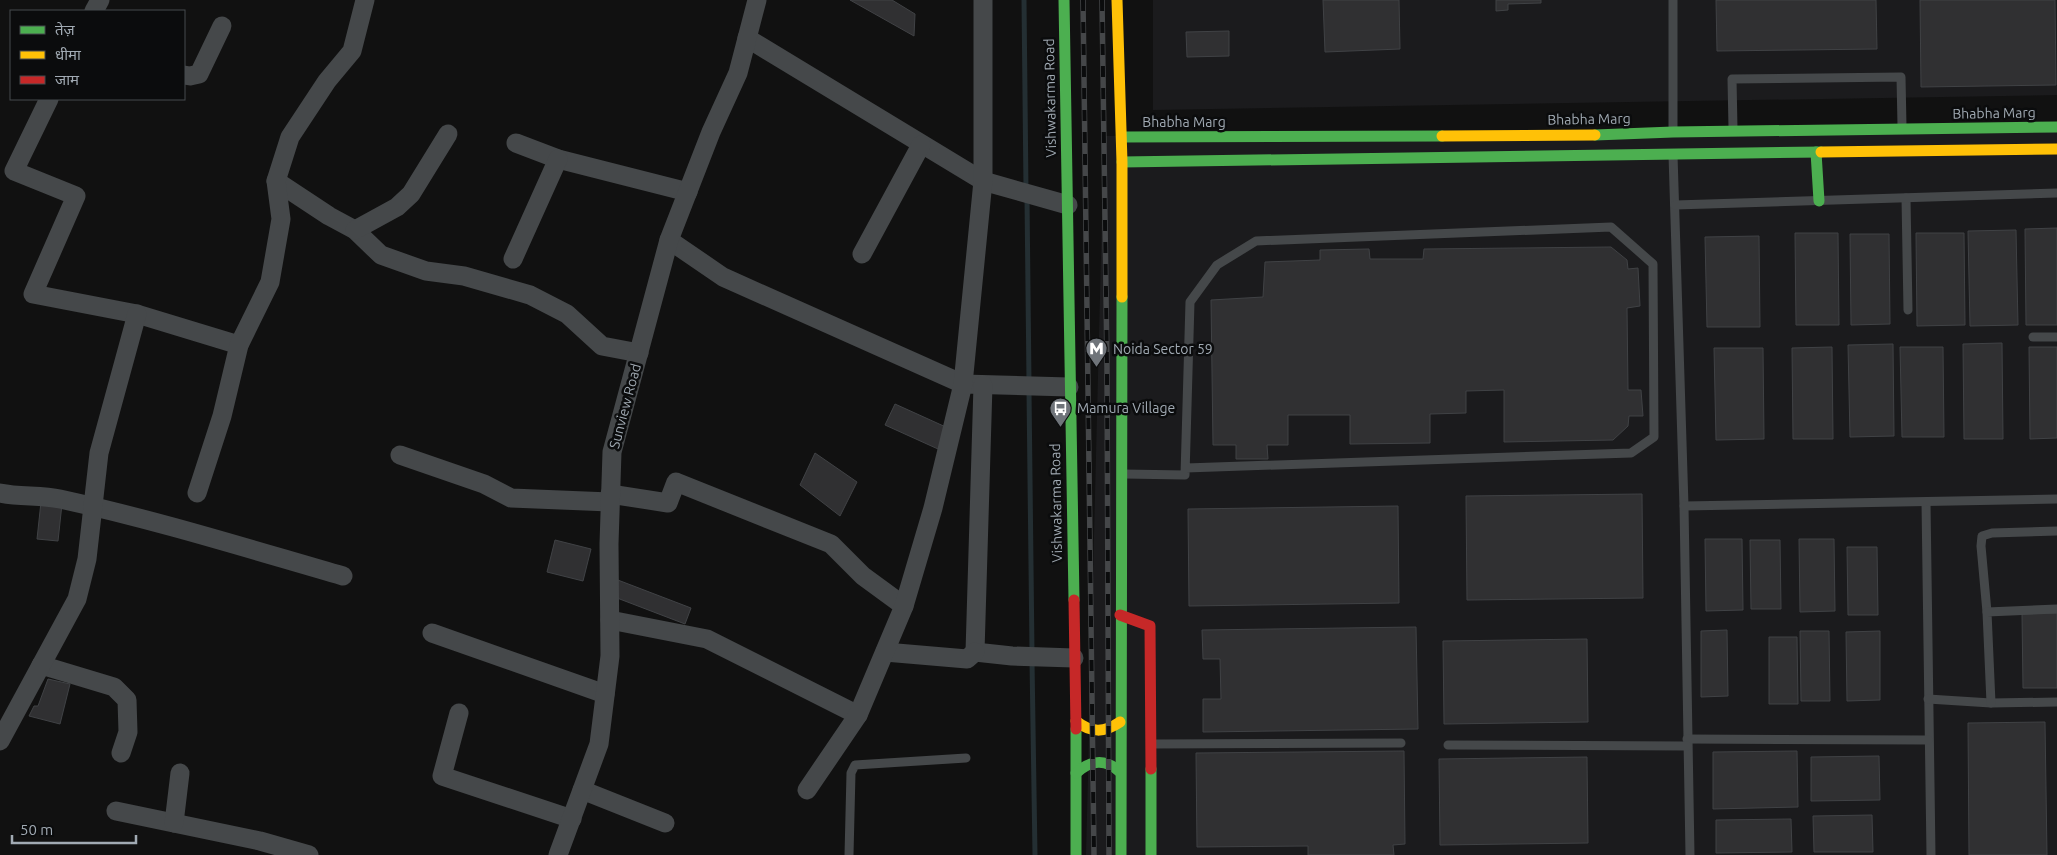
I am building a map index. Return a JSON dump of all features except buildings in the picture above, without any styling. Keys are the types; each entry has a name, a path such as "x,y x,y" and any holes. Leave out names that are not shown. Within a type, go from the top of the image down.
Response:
{"street":[{"path":"197,493 222,416 239,345 270,282 281,219 276,181 290,138 327,81 352,51 365,0"},
{"path":"807,790 858,715 904,606 933,508 963,384 983,181 983,0"},
{"path":"1118,0 1122,137 1121,855"},
{"name":"Sunview Road","path":"558,855 599,744 610,656 610,498 612,452 669,240 711,132 738,72 754,1"},
{"name":"Vishwakarma Road","path":"1059,3 1068,205 1068,387 1076,721 1076,855"},
{"path":"185,74 190,76 200,74 222,26"},
{"path":"747,38 983,181 1068,205"},
{"path":"49,100 14,171 76,196 33,294 137,314 239,345"},
{"name":"Bhabha Marg","path":"1122,137 1191,149 1673,143 1733,131 2057,127"},
{"path":"356,230 397,207 411,194 448,134"},
{"name":"Bhabha Marg","path":"1122,162 1191,149 1599,135 1673,143 1816,152 2057,149"},
{"path":"516,143 558,158 688,192"},
{"path":"862,254 921,145"},
{"path":"1816,152 1819,201"},
{"path":"512,259 558,158"},
{"path":"276,181 329,216 356,230 381,255 426,271 464,276 530,295 568,314 602,346 639,353"},
{"path":"669,240 723,277 963,384 1068,387"},
{"path":"0,740 77,600 87,559 99,453 137,314"},
{"path":"885,652 968,659 975,652 983,385"},
{"path":"400,455 484,484 510,498 610,498 668,503 676,482 831,544 862,576 904,606"},
{"path":"0,493 58,499 92,507 187,531 343,576"},
{"path":"1120,615 1150,626 1152,855"},
{"path":"610,620 707,639 858,715"},
{"path":"432,633 605,694"},
{"path":"975,652 1012,656 1074,658"},
{"path":"41,665 114,687 127,700 128,732 121,753"},
{"path":"459,713 442,776 572,819"},
{"path":"1076,721 1084,728 1099,731 1120,722"},
{"path":"1076,773 1085,764 1097,761 1112,763 1120,772"},
{"path":"174,823 180,773"},
{"path":"582,790 666,823"},
{"path":"116,811 260,840 309,855"},
{"path":"1121,832 1151,840"}],"lane":[{"path":"1673,0 1673,143 1684,506 1690,855"},
{"path":"1733,131 1732,79 1900,77 1902,129"},
{"path":"1675,205 2057,193"},
{"path":"1906,198 1908,310"},
{"path":"1121,474 1185,475 1190,302 1217,265 1256,241 1611,227 1653,264 1654,437 1632,454 1186,468"},
{"path":"2033,337 2057,337"},
{"path":"1684,506 2057,499"},
{"path":"1926,502 1931,855"},
{"path":"1991,703 1988,612 1981,546 1982,536 1992,533 2057,531"},
{"path":"1988,612 2057,609"},
{"path":"1928,699 1991,703 2057,702"},
{"path":"1448,744 1928,740"},
{"path":"1151,744 1401,742"},
{"path":"849,855 851,773 856,765 966,758"}],"shaded area":[{"path":"1153,0 2057,0 2057,95 1153,110"},
{"path":"2057,126 2057,855 1086,855 1104,136"}],"waterway":[{"path":"1024,0 1026,190"},
{"path":"1027,198 1029,382"},
{"path":"1029,391 1032,652"},
{"path":"1032,661 1035,855"}],"railway":[{"path":"1083,0 1094,855"},
{"path":"1102,0 1107,367 1109,855"}],"traffic: fast":[{"path":"1064,0 1074,600"},
{"path":"1595,135 1673,132 2057,127"},
{"path":"1122,137 1442,136"},
{"path":"1816,152 1819,201"},
{"path":"1122,162 1821,152"},
{"path":"1121,855 1122,297"},
{"path":"1076,729 1076,855"},
{"path":"1076,773 1087,765 1098,762 1109,764 1120,772"},
{"path":"1151,769 1151,855"}],"traffic: slow":[{"path":"1117,0 1122,162 1122,297"},
{"path":"1442,136 1595,135"},
{"path":"1821,152 2057,149"},
{"path":"1076,721 1087,728 1098,730 1103,730 1120,722"}],"traffic: jam":[{"path":"1074,600 1076,729"},
{"path":"1120,615 1150,626 1151,769"}],"place":[{"name":"Noida Sector 59","path":"1097,368"},
{"name":"Mamura Village","path":"1061,427"}]}
